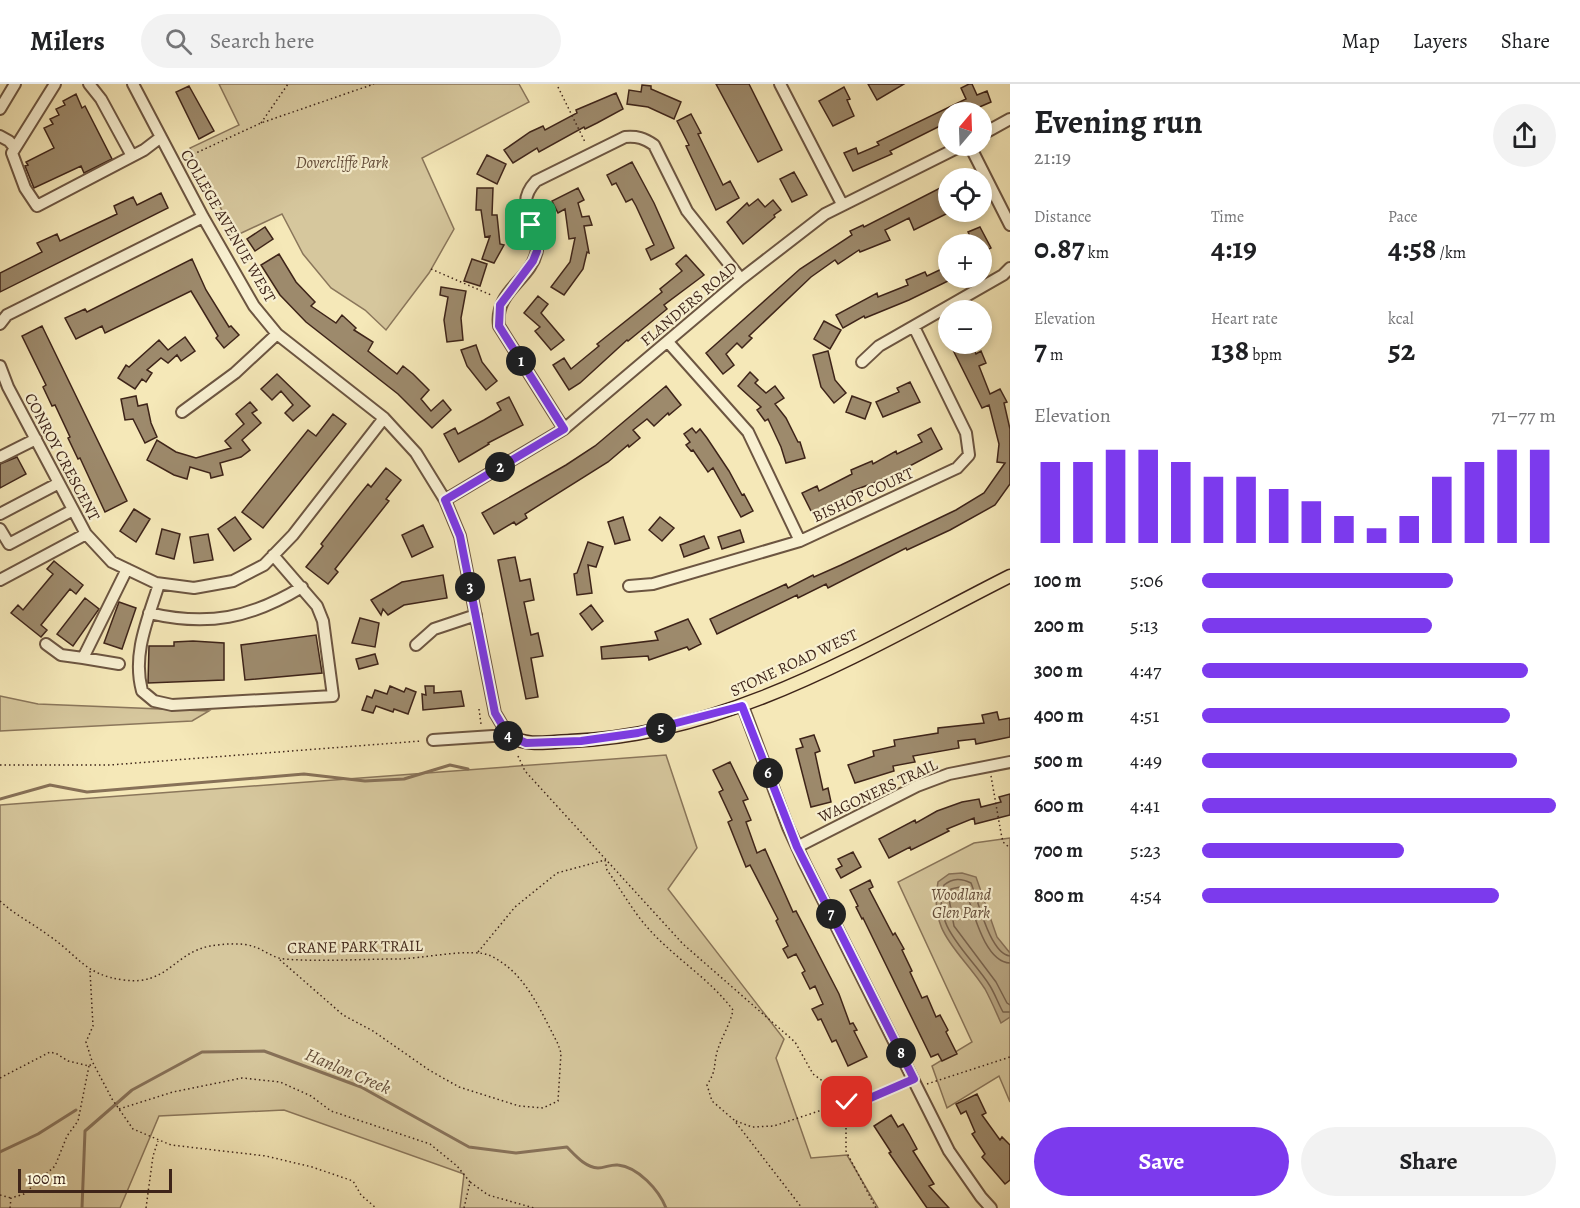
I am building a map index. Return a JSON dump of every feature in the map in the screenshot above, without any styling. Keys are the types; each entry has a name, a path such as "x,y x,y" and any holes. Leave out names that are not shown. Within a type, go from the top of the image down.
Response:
{"main road":[{"name":"STONE ROAD WEST","path":"508,735 526,743 581,741 638,733 742,706 799,682 1010,576"}],"street":[{"path":"0,109 15,84"},
{"path":"9,145 55,84"},
{"path":"89,84 140,151"},
{"name":"COLLEGE AVENUE WEST","path":"133,84 203,217 254,306 277,334 384,418 416,453 445,500 460,536 495,713 508,735"},
{"path":"782,84 842,204"},
{"path":"992,129 1010,119"},
{"path":"0,136 9,141 25,188 37,206 140,151 161,137"},
{"path":"564,429 499,326 500,305 533,261 537,251 535,235 525,207 527,193 536,181 625,137 636,136 646,139 654,145 696,226 741,279"},
{"name":"FLANDERS ROAD","path":"445,500 564,429 741,279 809,225 842,204 940,156"},
{"path":"975,156 1010,225"},
{"path":"0,324 7,315 203,217"},
{"path":"862,362 879,346 1002,275 1010,268"},
{"name":"BISHOP COURT","path":"629,586 653,584 800,541 957,468 969,455 966,433 914,327"},
{"path":"182,412 235,373 277,334"},
{"path":"668,342 748,432 800,541"},
{"name":"CONROY CRESCENT","path":"0,366 4,389 36,439 86,534 112,562 159,584 194,588 233,581 264,565 293,536 384,418"},
{"path":"0,457 36,439"},
{"path":"0,514 59,483"},
{"path":"0,529 9,544 73,510"},
{"path":"0,580 86,534"},
{"path":"159,584 140,644 138,678 142,691 154,701 172,705 333,696 323,621 317,606 273,555"},
{"path":"83,658 127,569"},
{"path":"149,613 196,620 225,619 252,612 279,601 302,587"},
{"path":"416,645 434,629 476,615"},
{"path":"46,644 61,656 119,664"},
{"path":"742,706 797,847 949,1151 991,1208"},
{"path":"433,740 508,735"},
{"name":"WAGONERS TRAIL","path":"797,847 917,786 949,774 1010,762"}],"path":[{"path":"261,123 288,84"},
{"path":"174,163 261,123 374,84"},
{"path":"558,87 585,142"},
{"path":"431,269 491,295"},
{"path":"479,709 482,737"},
{"path":"0,765 110,765 433,740"},
{"path":"518,756 525,771 683,944 795,1042 813,1074 824,1082 837,1082 846,1090 846,1151 876,1208"},
{"path":"989,766 1001,833 1004,842 1010,848"},
{"path":"477,952 515,907 557,873 605,860"},
{"path":"605,860 607,870 645,925 674,954 721,994 733,1010 717,1053 716,1071 708,1085 712,1101 734,1120 802,1208"},
{"name":"CRANE PARK TRAIL","path":"0,901 19,918 49,935 90,970 122,980 141,982 159,976 196,950 231,944 253,946 279,958 320,961 415,959 477,952"},
{"path":"279,958 343,1015 373,1031 429,1070 459,1087 519,1106 543,1108 558,1101 561,1053 543,1015 525,984 507,965 489,954 477,952"},
{"path":"90,970 93,1026 86,1042 93,1063 112,1099 133,1129 158,1140 195,1149 266,1156 312,1167 353,1181 361,1195 376,1208"},
{"path":"0,1077 50,1052 68,1061 89,1066"},
{"path":"847,1108 916,1083 1010,1057"},
{"path":"0,1195 11,1198 24,1194 55,1166 67,1136 78,1121 81,1097 87,1086 89,1066 93,1063"},
{"path":"118,1109 173,1092 242,1078 280,1082 311,1096 332,1111 429,1144 458,1166 470,1182 488,1196 534,1208"},
{"path":"734,1120 752,1127 774,1125 847,1102"},
{"path":"146,1208 153,1156 158,1140"},
{"path":"464,1208 470,1182"},
{"path":"10,1208 11,1198"}],"green space":[{"name":"Dovercliffe Park","path":"219,84 519,84 529,102 422,158 454,229 429,273 386,330 365,310 331,288 303,254 282,214 235,236 190,148 239,125"},
{"path":"0,696 38,704 209,711 192,721 0,731"},
{"path":"666,755 697,848 668,889 784,1039 776,1058 811,1158 847,1155 878,1208 460,1208 464,1174 284,1110 159,1116 120,1208 0,1208 0,805"},
{"name":"Woodland Glen Park","path":"1010,838 1010,1102 999,1076 947,1108 932,1066 972,1042 898,882 974,843"}],"water":[{"path":"962,873 976,877 997,937 1010,953 1010,1017 1001,1023 985,989 948,940 938,915 936,900 938,882 949,874"}],"building":[{"path":"716,84 749,84 782,150 758,162"},
{"path":"868,84 904,84 877,100"},
{"path":"972,84 977,95 987,91 991,102 960,102 966,99 961,88"},
{"path":"642,85 651,86 651,89 681,102 674,119 648,107 627,104 629,90 641,92"},
{"path":"189,86 214,131 199,139 176,92"},
{"path":"844,87 854,116 833,126 819,101"},
{"path":"616,93 623,109 597,123 585,129 584,127 539,152 537,148 513,163 504,150 530,132 543,126 545,130 577,113 576,110"},
{"path":"76,94 82,108 85,106 112,159 84,173 81,166 34,188 25,166 28,165 26,162 54,148 44,128 53,124 50,119 59,115 56,109 65,105 63,101"},
{"path":"938,113 938,127 890,151 892,154 853,171 844,153 856,148 858,154 879,145 877,142"},
{"path":"691,114 701,133 698,134 723,185 730,181 739,198 716,210 677,121"},
{"path":"487,155 506,164 497,184 477,174"},
{"path":"632,162 674,248 651,260 646,249 654,245 636,206 632,199 626,202 616,183 612,185 607,175"},
{"path":"794,172 807,195 792,202 780,179"},
{"path":"477,188 493,188 492,215 497,215 500,244 504,245 494,263 482,259 490,236 485,237 481,210 476,210"},
{"path":"578,188 584,200 578,203 582,217 589,216 592,225 584,226 589,253 587,252 583,269 564,295 551,287 570,262 575,238 569,239 565,209 558,213 552,201"},
{"path":"938,189 938,218 914,230 909,218 885,230 890,240 860,252 859,250 838,264 835,260 811,277 749,336 752,338 742,348 737,343 726,354 734,365 723,374 706,353 800,269 852,235 850,231 863,225 864,227"},
{"path":"161,193 168,208 0,292 0,273 42,252 37,243 57,234 60,241 117,214 114,206 133,197 137,205"},
{"path":"758,199 765,207 773,200 781,210 743,244 727,222 747,203 749,206"},
{"path":"265,227 273,239 255,251 247,239"},
{"path":"980,227 984,234 969,234 968,232"},
{"path":"279,254 296,282 315,302 311,306 336,323 342,315 356,328 354,330 373,342 368,351 397,374 403,366 413,374 429,390 421,399 431,411 443,400 451,410 432,428 398,394 306,322 280,295 261,265"},
{"path":"686,255 704,275 664,305 667,309 569,390 553,365 564,358 571,369 599,346 597,344 662,292 660,289 682,271 676,264"},
{"path":"192,259 206,290 229,327 231,326 239,335 224,348 216,338 218,336 191,291 105,333 102,326 76,339 65,318 85,309 87,312"},
{"path":"472,259 487,264 480,286 464,281"},
{"path":"938,271 938,286 909,300 865,318 864,316 843,328 836,315 877,293 878,297 908,285 906,280 925,272 927,276"},
{"path":"441,287 466,291 461,318 463,340 447,342 444,320 448,297 440,295"},
{"path":"538,296 548,304 541,313 564,340 551,350 535,331 540,327 524,313"},
{"path":"824,321 841,330 830,349 814,339"},
{"path":"42,326 127,501 105,512 68,438 70,437 55,405 52,406 43,387 46,385 22,336"},
{"path":"185,337 195,351 181,361 177,355 168,363 161,358 147,370 152,373 146,382 142,379 135,389 118,378 126,365 129,367 159,340 168,350"},
{"path":"476,345 482,362 497,381 486,390 467,366 461,350"},
{"path":"828,351 835,380 846,393 834,403 821,387 813,355"},
{"path":"955,354 982,354 986,363 979,366 990,394 1000,389 1007,402 1004,403 1010,429 1010,484 995,505 950,530 907,550 906,548 828,588 826,584 798,598 797,595 717,634 710,619 786,584 788,588 813,575 814,577 841,565 956,510 984,493 1005,463 997,462 999,444 989,405 982,408"},
{"path":"750,372 758,380 755,383 766,393 775,386 784,398 775,404 800,442 805,458 786,463 768,419 765,421 757,410 761,407 738,386"},
{"path":"277,374 310,406 293,421 285,413 293,405 281,391 272,400 261,389"},
{"path":"910,382 920,402 883,417 876,402 899,392 897,388"},
{"path":"666,386 681,405 654,426 647,419 633,430 640,438 629,447 628,445 608,462 525,514 527,518 516,525 514,522 494,534 482,513 595,446"},
{"path":"136,396 138,406 147,404 157,437 145,443 133,419 125,420 121,399"},
{"path":"852,396 871,403 865,419 846,412"},
{"path":"509,397 523,425 488,443 459,462 444,434 455,428 458,434 484,420 501,410 497,403"},
{"path":"250,402 257,410 252,413 261,423 242,440 250,450 241,457 220,463 223,475 211,478 210,473 190,467 187,479 174,475 147,460 157,440 176,452 196,458 231,448 225,441 244,424 236,414"},
{"path":"333,414 346,424 263,528 242,512 308,430 316,436"},
{"path":"692,428 696,433 700,429 707,438 753,511 741,517 713,468 708,472 693,450 691,451 686,445 690,442 684,434"},
{"path":"931,428 942,449 887,478 852,491 853,494 812,513 802,493 817,486 819,491 852,474 851,470 872,461 873,464 896,451 897,454 922,442 918,435"},
{"path":"17,457 26,474 0,488 0,464"},
{"path":"386,468 401,480 386,499 389,501 335,569 338,572 328,584 306,567 368,484 371,487"},
{"path":"134,509 150,519 136,542 120,531"},
{"path":"235,517 251,539 234,551 218,529"},
{"path":"623,517 630,540 615,544 608,522"},
{"path":"660,517 674,528 662,541 649,530"},
{"path":"423,525 433,547 412,557 402,535"},
{"path":"162,529 180,534 174,559 156,554"},
{"path":"740,530 744,542 722,549 718,537"},
{"path":"208,534 213,560 194,563 190,537"},
{"path":"704,536 709,548 684,557 680,545"},
{"path":"588,542 603,547 596,567 588,565 592,593 577,595 574,574 577,573"},
{"path":"515,557 520,581 530,579 534,600 524,602 531,635 538,633 543,656 531,658 538,697 526,699 498,560"},
{"path":"54,561 83,585 76,594 70,589 41,625 47,630 41,637 11,613 18,605 23,610 53,574 47,569"},
{"path":"443,575 447,598 404,605 388,615 383,609 381,615 371,600 402,582"},
{"path":"85,598 99,609 73,646 57,634"},
{"path":"119,602 136,608 122,649 104,643"},
{"path":"591,605 603,621 592,630 580,614"},
{"path":"360,618 379,623 375,647 352,643"},
{"path":"688,619 701,644 689,650 687,647 649,660 648,656 602,659 601,647 658,640 655,632"},
{"path":"316,635 322,673 245,680 241,645"},
{"path":"174,642 224,643 224,680 148,683 149,646 174,646"},
{"path":"375,654 378,664 359,669 356,659"},
{"path":"390,686 404,692 406,688 416,692 408,714 376,706 373,713 362,710 367,696 372,698 375,690 387,694"},
{"path":"425,686 434,686 434,693 461,691 464,706 423,710 422,694 426,695"},
{"path":"997,712 999,720 1010,718 1010,737 976,744 975,739 958,741 959,748 913,756 915,762 893,766 894,771 855,783 848,765 874,756 873,751 895,746 894,740 938,733 938,728 984,723 982,715"},
{"path":"814,735 820,751 815,753 823,790 828,788 831,802 811,807 796,749 803,747 800,739"},
{"path":"730,762 748,799 743,801 751,820 746,822 757,853 765,849 793,912 796,911 839,994 850,1024 853,1023 857,1030 854,1031 867,1057 848,1066 836,1040 832,1042 821,1019 818,1020 812,1009 823,1004 815,986 810,989 802,973 805,971 796,954 788,958 783,949 788,946 776,921 778,919 750,865 746,867 728,822 732,820 719,792 723,790 713,770"},
{"path":"1010,794 1010,815 975,824 974,818 947,829 949,831 911,850 910,847 889,858 879,839 915,820 916,823 937,811 962,802 979,799 981,807 1001,802 999,797"},
{"path":"853,852 861,867 841,878 836,869 842,866 838,859"},
{"path":"870,880 873,887 869,889 893,935 895,933 904,949 902,950 912,971 910,972 922,998 927,996 936,1017 940,1015 948,1030 946,1032 957,1054 942,1061 938,1054 931,1057 856,907 858,906 850,890"},
{"path":"977,1094 986,1113 982,1115 1000,1140 1002,1137 1010,1145 1010,1180 1005,1184 982,1157 985,1154 972,1134 975,1132 966,1111 961,1114 956,1104"},
{"path":"891,1115 898,1127 903,1124 917,1149 913,1151 934,1184 929,1186 949,1208 927,1208 889,1153 891,1152 874,1126"}],"waterway":[{"path":"0,799 50,785 87,792 304,774 365,781 404,779 450,765 468,769"},
{"name":"Hanlon Creek","path":"82,1208 85,1131 132,1090 202,1052 264,1051 361,1087 469,1147 516,1153 567,1147 589,1166 626,1167 647,1180 666,1208"},
{"path":"0,1152 38,1134 76,1110"}],"route":[{"path":"531,225 537,251 533,261 500,305 499,326 564,429 445,500 460,536 495,713 508,735 526,743 581,741 638,733 689,722 742,706 797,847 914,1079 847,1108 847,1102"}]}
